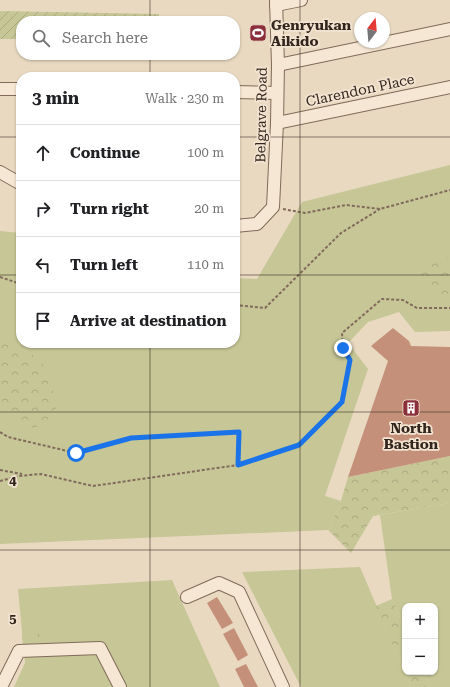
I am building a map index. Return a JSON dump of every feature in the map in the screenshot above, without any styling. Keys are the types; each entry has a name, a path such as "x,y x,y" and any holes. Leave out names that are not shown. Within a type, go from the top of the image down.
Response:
{"street":[{"path":"276,3 301,0"},
{"name":"Belgrave Road","path":"273,207 278,93 276,3"},
{"path":"278,65 450,29"},
{"name":"Clarendon Place","path":"277,123 450,86"},
{"path":"0,89 16,89"},
{"path":"240,92 278,93"},
{"path":"0,172 16,181"},
{"path":"240,226 256,224 273,207"},
{"path":"187,597 219,583 238,592 283,687"},
{"path":"2,687 18,651 100,648 120,687"}],"path":[{"path":"240,306 265,308 341,233 380,209 450,190"},
{"path":"273,207 305,213 346,205 380,209"},
{"path":"0,277 16,282"},
{"path":"0,481 19,476 41,474 93,486 238,465 299,445 342,402 350,360 343,348 342,333 382,299 403,300 417,308 450,308"},
{"path":"0,432 8,437 76,453 131,438 239,432 238,465"},
{"path":"0,470 26,475"}],"green space":[{"path":"0,11 159,14 159,16 16,16 16,39 0,39"},
{"path":"450,165 450,331 415,332 399,312 368,322 348,343 368,369 325,496 341,501 328,530 0,544 0,231 16,233 16,348 240,348 240,278 257,279 302,202"},
{"path":"450,257 450,295 438,294 425,284 421,276 427,260"},
{"path":"0,336 16,344 16,348 27,349 47,368 57,407 43,425 31,428 1,411"},
{"path":"450,456 450,503 373,516 351,553 328,530 341,501 348,477"},
{"path":"450,503 450,687 430,687 425,675 438,675 438,603 402,603 402,622 392,599 380,515"},
{"path":"360,567 402,666 402,675 406,675 411,687 301,687 242,572"},
{"path":"172,580 220,687 14,687 25,663 18,589"},
{"path":"392,599 402,622 402,666 376,606"},
{"path":"22,634 40,634 41,647 23,648"},
{"path":"406,675 425,675 430,687 411,687"}],"building":[{"name":"North Bastion","path":"393,328 409,341 411,346 450,347 450,456 348,477 388,361 371,346"},
{"path":"217,597 233,623 222,629 207,603"},
{"path":"234,628 248,655 238,661 223,634"},
{"path":"246,664 258,687 244,687 235,669"}],"place":[{"name":"Genryukan Aikido","path":"258,33"},
{"name":"North Bastion","path":"411,408"}],"route":[{"path":"76,453 131,438 239,432 238,465 299,445 342,402 350,360 343,348"}]}
